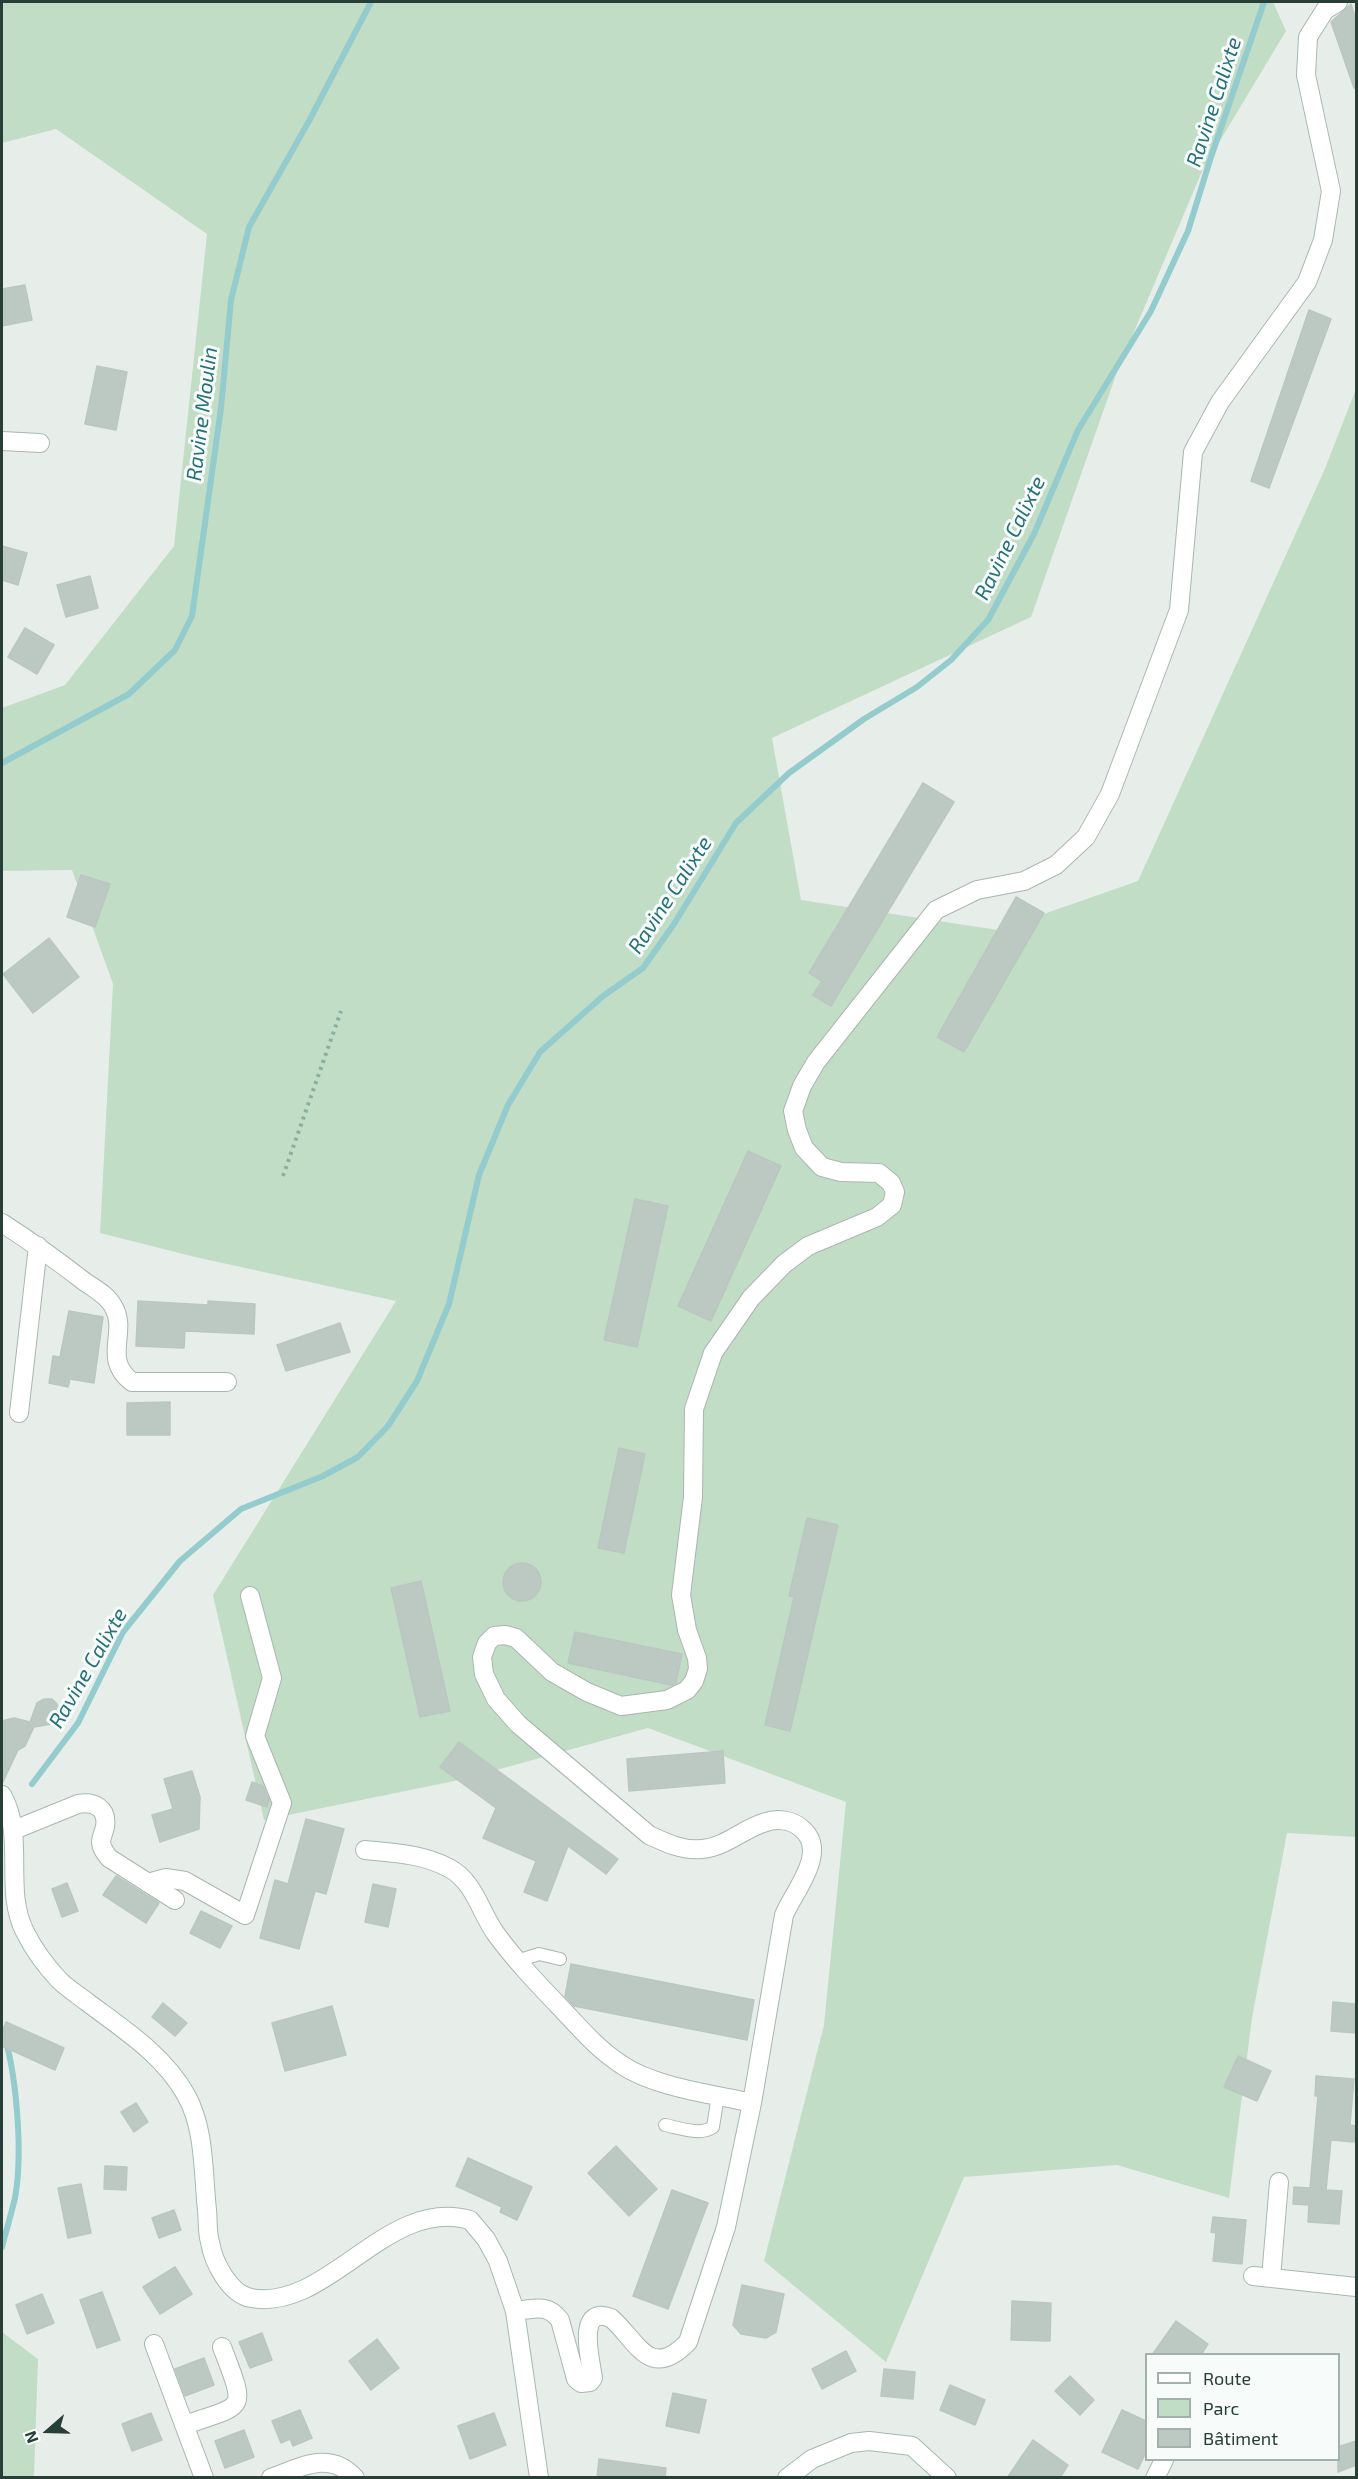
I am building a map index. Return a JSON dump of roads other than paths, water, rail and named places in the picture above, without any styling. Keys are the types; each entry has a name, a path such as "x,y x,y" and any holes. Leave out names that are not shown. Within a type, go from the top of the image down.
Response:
{"street":[{"path":"515,2311 546,2308 561,2320 576,2379 581,2383 590,2382 593,2378 587,2331 590,2322 597,2316 611,2318 642,2353 656,2358 668,2357 679,2352 688,2342 726,2227 752,2103 784,1915 790,1900 800,1889 810,1864 812,1845 807,1833 797,1824 781,1820 766,1822 717,1846 701,1849 668,1844 649,1835 518,1724 496,1699 483,1674 482,1658 487,1643 494,1636 505,1635 516,1638 552,1672 587,1692 621,1706 667,1700 687,1690 694,1681 698,1669 697,1658 687,1630 681,1595 693,1497 693,1408 713,1353 752,1298 784,1264 808,1246 877,1217 892,1205 895,1192 891,1183 879,1173 841,1172 822,1167 804,1148 797,1130 794,1111 802,1086 816,1062 936,910 978,890 1024,881 1056,865 1086,837 1110,794 1179,610 1193,452 1220,402 1307,282 1323,240 1331,191 1306,75 1308,37 1325,10 1338,2"},
{"path":"2,441 40,443"},
{"path":"2,1223 38,1246 109,1299 115,1307 117,1316 116,1362 122,1374 132,1382 227,1382"},
{"path":"19,1413 38,1246"},
{"path":"148,1883 166,1878 185,1881 245,1915 282,1803 255,1736 272,1678 250,1596"},
{"path":"2,1795 14,1830 15,1894 23,1928 38,1957 60,1981 146,2047 166,2066 187,2095 199,2130 210,2243 221,2271 232,2287 249,2298 280,2298 306,2288 408,2226 442,2215 470,2220 486,2239 498,2261 515,2311 539,2478"},
{"path":"14,1830 78,1804 89,1802 99,1806 105,1815 106,1825 101,1841 103,1851 109,1858 175,1900"},
{"path":"365,1850 414,1855 450,1868 471,1889 494,1931 518,1961 596,2046 622,2066 647,2078 752,2103"},
{"path":"1279,2182 1262,2277 1356,2287"},
{"path":"154,2344 204,2478"},
{"path":"184,2425 230,2410 238,2400 239,2391 222,2347"},
{"path":"787,2478 812,2459 851,2443 869,2441 912,2446 947,2478"},
{"path":"1155,2478 1164,2461"},
{"path":"271,2478 304,2466 324,2462 346,2468 355,2478"}],"lane":[{"path":"518,1961 539,1954 560,1959"},
{"path":"665,2125 701,2132 708,2131 713,2127 718,2095"}],"waterway":[{"name":"Ravine Moulin","path":"2,763 129,694 175,650 192,616 221,408 231,300 249,227 309,121 371,2"},
{"name":"Ravine Calixte","path":"32,1784 78,1723 123,1632 180,1561 241,1509 323,1476 358,1457 388,1426 417,1381 449,1304 479,1175 508,1105 540,1052 603,996 643,968 674,924 736,823 789,773 864,719 917,687 951,660 988,620 1034,534 1078,430 1151,311 1188,231 1264,2"},
{"name":"Ravine Calixte","path":"2,2029 15,2090 18,2137 15,2198 2,2247"}]}
